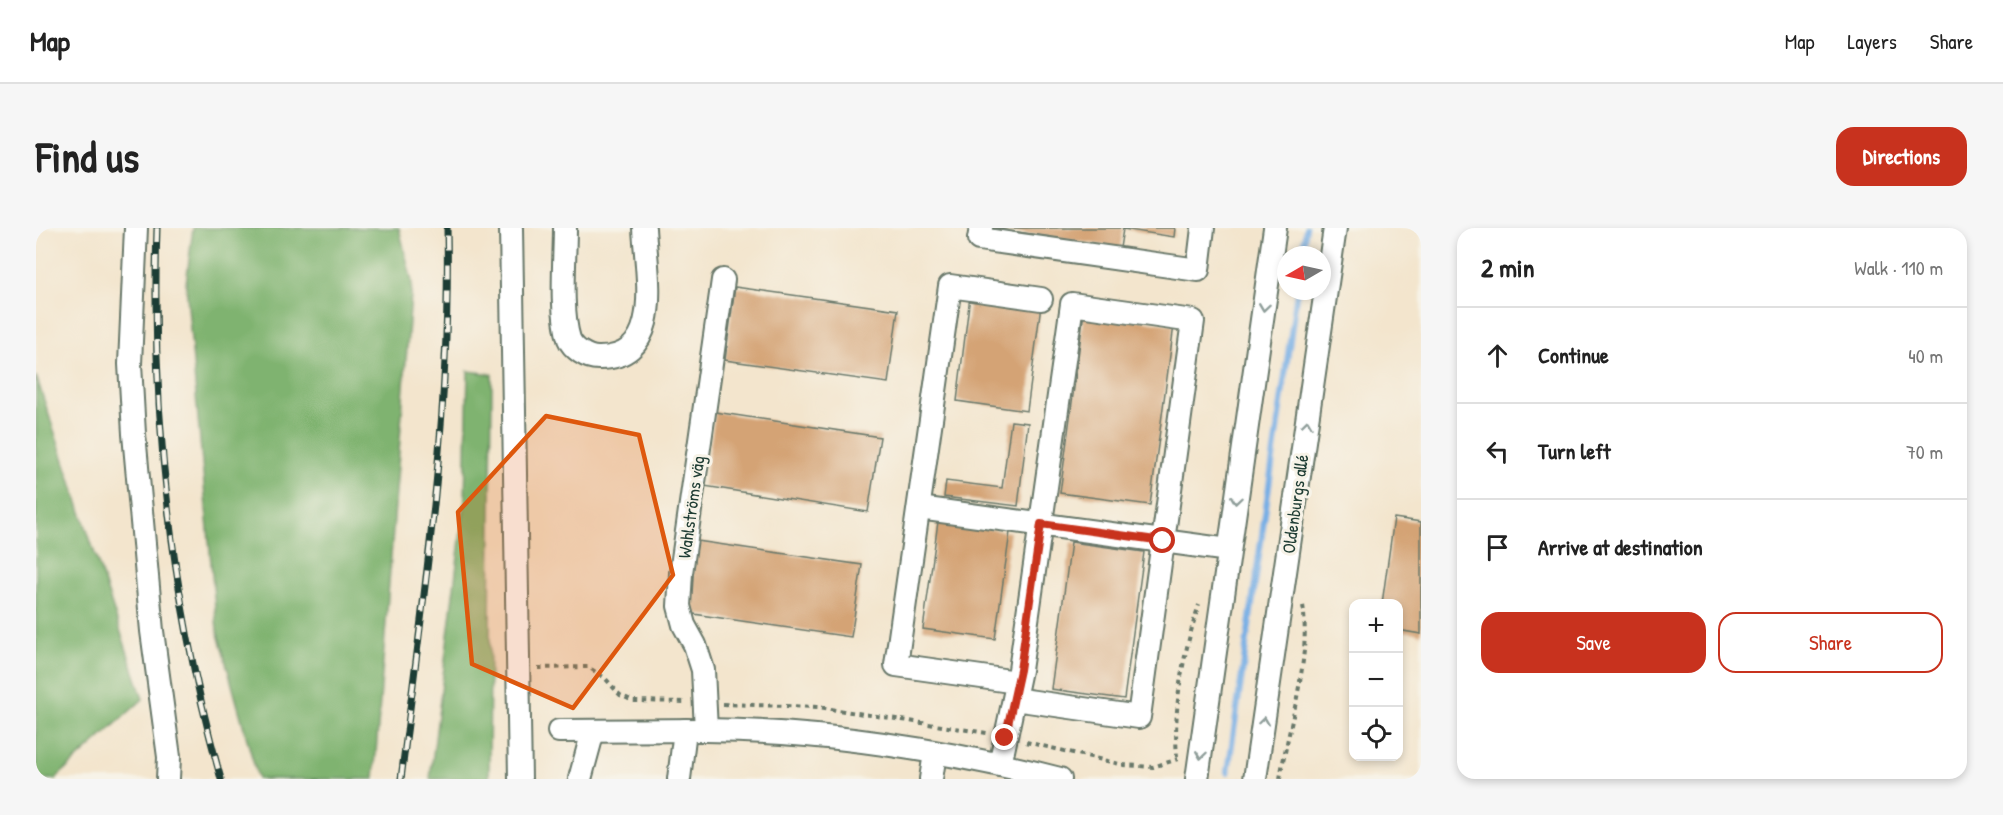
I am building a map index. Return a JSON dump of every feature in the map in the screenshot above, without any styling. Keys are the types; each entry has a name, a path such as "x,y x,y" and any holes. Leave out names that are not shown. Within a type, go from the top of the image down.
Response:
{"street":[{"path":"136,228 130,364 134,434 152,631 170,758 168,779"},
{"path":"511,228 520,779"},
{"path":"565,228 566,320 570,340 577,350 593,358 612,358 630,351 642,337 647,322 644,228"},
{"path":"981,228 979,239 1198,270 1203,228"},
{"path":"1197,779 1275,228"},
{"name":"Oldenburgs allé","path":"1255,779 1335,228"},
{"name":"Wahlströms väg","path":"680,779 696,730 703,670 695,645 684,625 679,606 681,573 723,280"},
{"path":"1000,765 1016,691 1072,304 1193,321 1139,717 1016,691 896,665 950,286 1041,299"},
{"path":"919,508 1228,550"},
{"path":"560,731 696,730 825,738 935,753 1048,777"},
{"path":"580,779 593,731"},
{"path":"931,779 935,753"}],"highlighted area":[{"path":"546,416 639,435 673,575 573,708 472,664 458,512"}],"green space":[{"path":"193,228 399,228 412,282 374,779 258,779 217,630 186,284"},
{"path":"468,371 492,374 489,779 430,779 465,500"},
{"path":"36,376 143,699 55,779 36,779"}],"building":[{"path":"991,228 1175,228 1174,237 1123,229 1120,248"},
{"path":"735,287 898,310 888,383 725,360"},
{"path":"970,296 1041,305 1027,411 957,401"},
{"path":"1084,312 1174,325 1150,505 1060,493"},
{"path":"715,412 880,437 868,512 704,486"},
{"path":"1011,421 1028,423 1018,506 944,497 946,481 1002,488"},
{"path":"1394,518 1421,522 1421,634 1403,631 1403,599 1383,599"},
{"path":"938,522 1010,532 995,639 923,629"},
{"path":"697,541 862,565 851,637 687,613"},
{"path":"1071,542 1144,552 1124,699 1051,689"}],"waterway":[{"path":"1303,246 1306,228"},
{"path":"1228,772 1296,300"}],"railway":[{"path":"157,228 157,367 168,506 189,644 221,779"},
{"path":"401,779 427,573 440,435 445,366 447,228"}],"route":[{"path":"1005,738 1020,670 1041,524 1163,541"}]}
